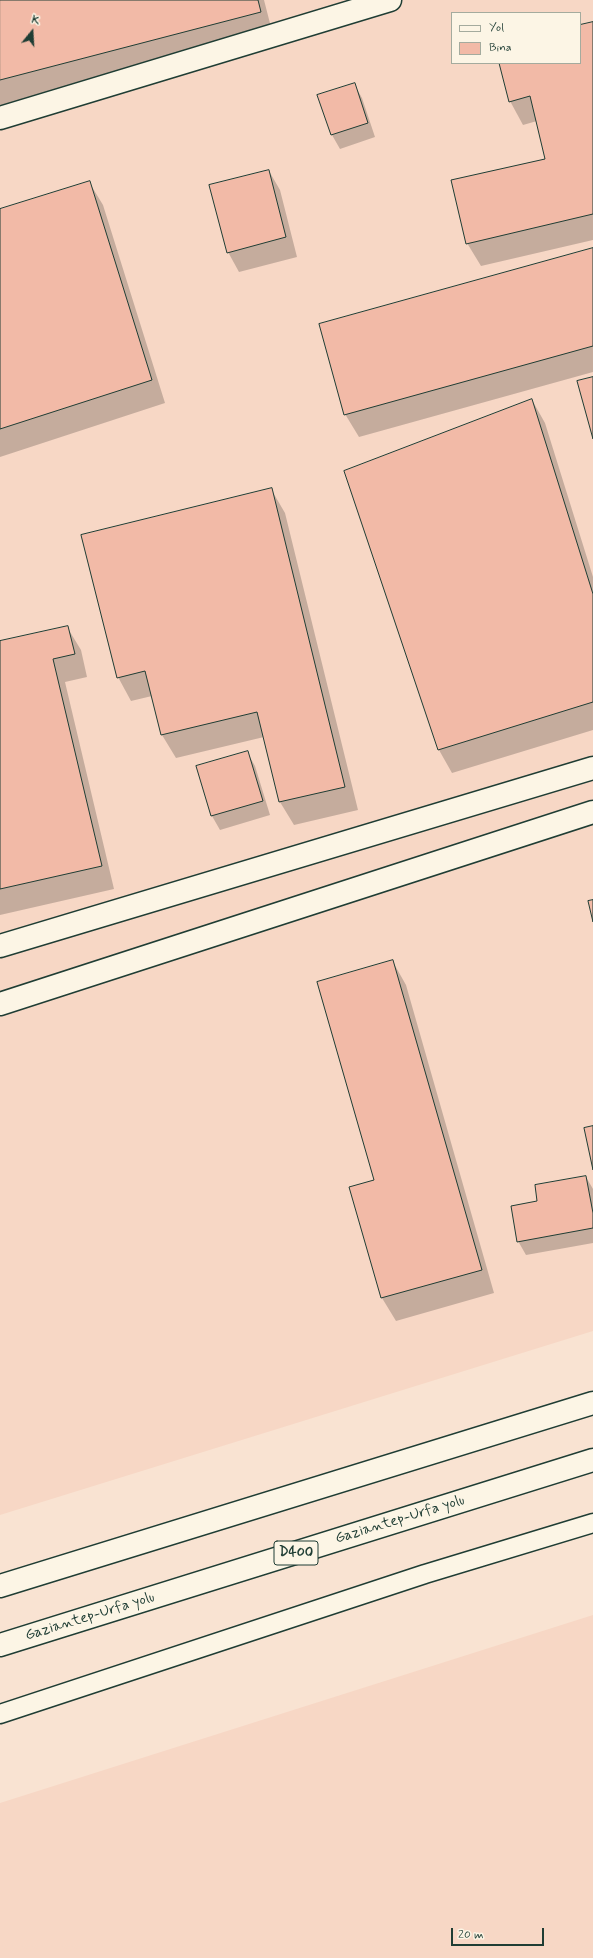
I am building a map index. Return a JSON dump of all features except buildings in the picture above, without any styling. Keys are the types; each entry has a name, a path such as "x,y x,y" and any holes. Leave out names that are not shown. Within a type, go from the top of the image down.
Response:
{"main road":[{"path":"0,118 390,0"},
{"path":"0,946 593,768"},
{"path":"0,1004 593,812"},
{"path":"0,1586 593,1403"},
{"name":"Gaziantep-Urfa yolu","path":"0,1645 593,1460"},
{"path":"0,1581 38,1575"}],"lane":[{"path":"0,1714 425,1574 593,1523"}],"shaded area":[{"path":"0,0 593,0 593,1331 0,1515"},
{"path":"593,1615 593,1958 0,1958 0,1803"}]}
